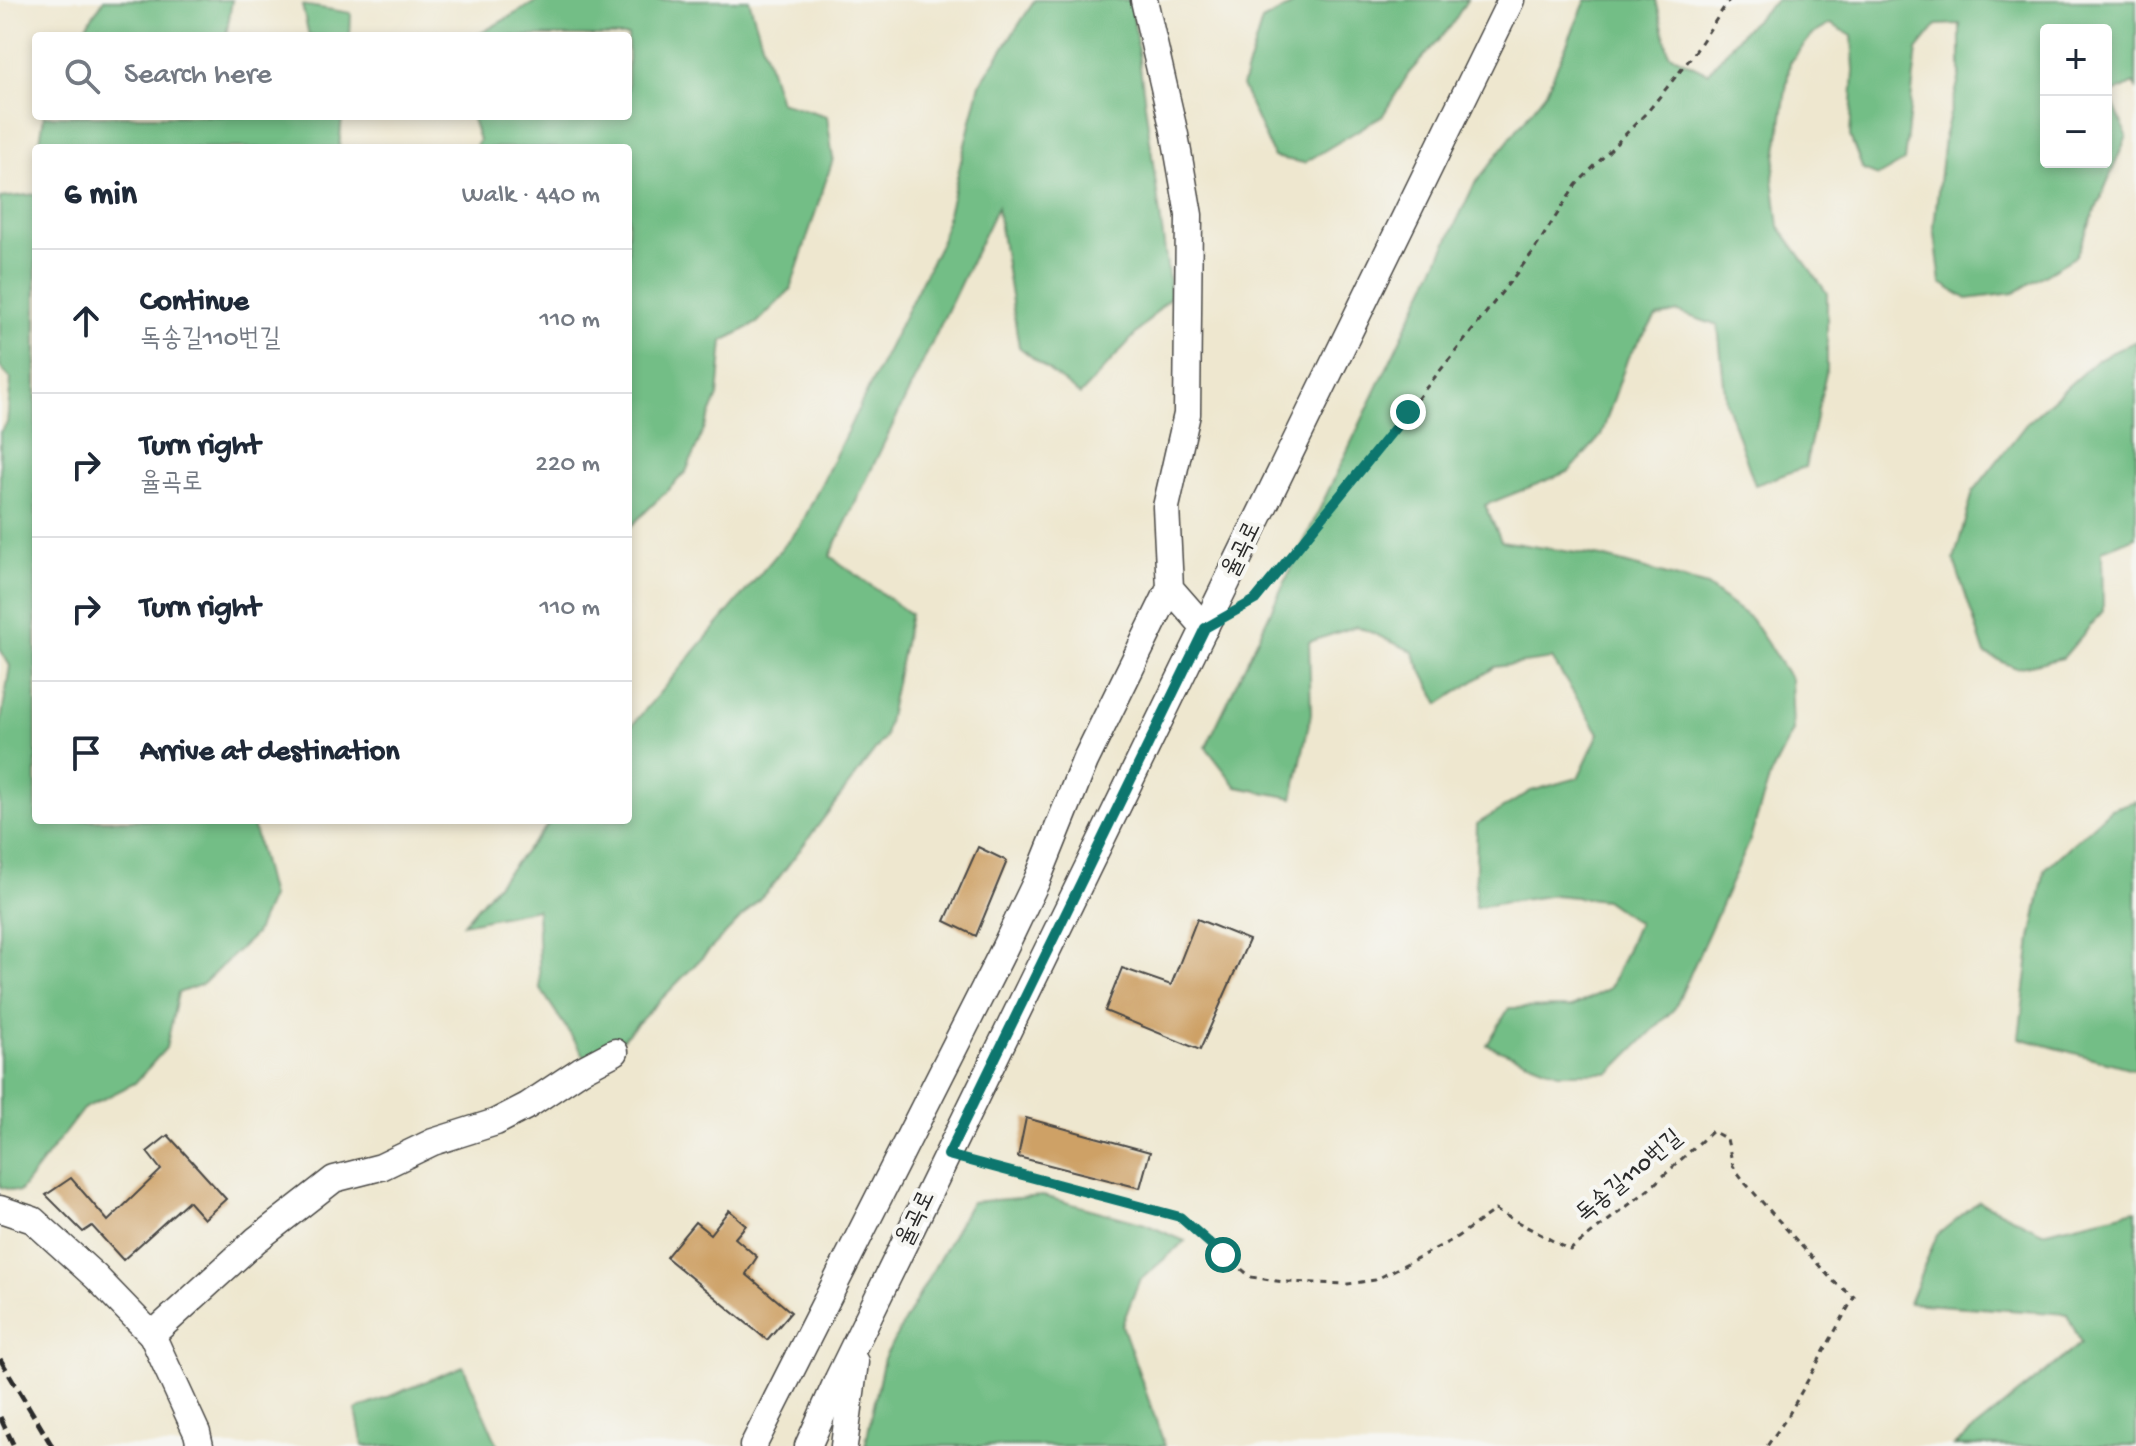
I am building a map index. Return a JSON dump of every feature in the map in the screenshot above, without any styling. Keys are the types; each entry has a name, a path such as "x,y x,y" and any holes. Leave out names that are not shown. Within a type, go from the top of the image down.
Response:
{"street":[{"path":"753,1446 1000,957 1037,880 1085,761 1170,588 1166,507 1187,414 1189,215 1175,135 1144,0"},
{"name":"율곡로","path":"808,1446 1511,0"},
{"path":"1170,588 1205,628"},
{"path":"152,1335 256,1240 334,1179 381,1167 433,1142 496,1122 615,1052"},
{"path":"0,1209 33,1220 96,1277 152,1335 197,1433 200,1446"},
{"path":"844,1446 859,1336"}],"path":[{"path":"1205,628 1255,600 1533,252 1576,185 1649,110 1693,55 1729,0"},
{"name":"독송길110번길","path":"948,1155 1180,1217 1251,1277 1283,1282 1348,1284 1375,1280 1406,1265 1454,1239 1495,1210 1570,1250 1648,1190 1712,1131 1727,1139 1733,1166 1746,1184 1833,1281 1854,1297 1788,1416 1767,1446"}],"green space":[{"path":"104,0 232,0 227,32 82,32"},
{"path":"539,0 749,0 780,102 827,116 833,159 790,290 757,323 723,341 718,396 686,472 632,525 632,144 477,144 479,140 472,120 632,120 632,32 483,32"},
{"path":"1035,0 1131,0 1171,296 1080,395 1019,347 997,207 830,556 910,614 885,737 774,884 593,1069 540,988 537,909 463,924 549,824 632,824 632,725 800,527 941,242 980,84"},
{"path":"1295,0 1467,0 1451,26 1409,73 1383,115 1304,163 1274,157 1242,86 1262,21 1294,4"},
{"path":"1586,0 1656,0 1669,54 1708,73 1744,30 1777,0 2136,0 2136,88 2133,83 2112,94 2112,24 2040,24 2040,168 2112,168 2112,100 2127,136 2076,256 2014,293 1967,299 1941,283 1934,226 1944,138 1960,75 1960,24 1937,25 1917,50 1904,161 1878,176 1863,170 1850,136 1854,70 1852,36 1831,24 1812,35 1790,62 1773,178 1779,226 1827,293 1827,369 1805,467 1755,485 1726,402 1718,326 1678,312 1656,317 1628,357 1601,436 1570,471 1485,505 1501,541 1602,557 1707,586 1751,619 1791,679 1793,731 1770,776 1749,843 1675,1008 1610,1073 1558,1073 1487,1045 1509,1008 1572,1007 1610,988 1638,923 1605,900 1554,895 1475,907 1477,824 1531,791 1578,778 1599,733 1552,659 1495,667 1439,704 1412,651 1357,626 1309,642 1311,714 1293,798 1237,787 1206,747 1474,185 1546,92"},
{"path":"302,5 351,13 350,32 308,32"},
{"path":"43,120 342,120 339,144 40,144"},
{"path":"32,194 32,824 253,824 271,897 255,934 203,984 178,993 166,1048 135,1083 83,1109 19,1192 0,1187 0,728 10,666 0,649 0,432 7,423 11,379 0,367 0,198"},
{"path":"2136,341 2136,537 2102,550 2103,611 2063,658 2016,668 1985,654 1954,560 1973,492 2027,423 2098,359"},
{"path":"2136,801 2136,1070 2019,1038 2031,939 2045,869 2111,809"},
{"path":"1043,1196 1145,1224 1185,1241 1139,1281 1122,1325 1165,1446 865,1446 884,1358 971,1202"},
{"path":"1979,1201 2042,1232 2136,1210 2136,1446 1954,1446 2081,1343 2067,1314 1909,1303 1937,1235"},
{"path":"463,1366 498,1446 363,1446 356,1410"}],"building":[{"path":"978,847 1007,861 976,936 945,921"},
{"path":"1197,919 1249,940 1200,1050 1105,1011 1122,968 1171,985"},
{"path":"1026,1118 1150,1152 1140,1188 1018,1157"},
{"path":"168,1135 226,1199 204,1219 188,1201 123,1260 92,1226 83,1232 46,1195 71,1178 108,1221 161,1170 147,1152"},
{"path":"729,1210 746,1225 735,1238 757,1257 746,1274 791,1312 767,1340 666,1257 695,1222 710,1234"}],"railway":[{"path":"0,1359 52,1446"},
{"path":"0,1417 14,1446"}],"route":[{"path":"1223,1255 1180,1217 948,1155 1205,628 1255,600 1408,412"}]}
